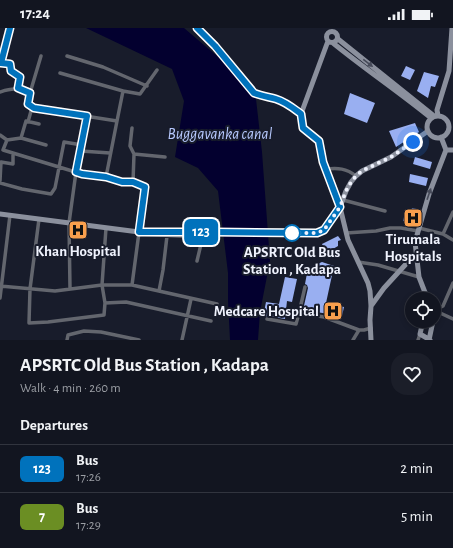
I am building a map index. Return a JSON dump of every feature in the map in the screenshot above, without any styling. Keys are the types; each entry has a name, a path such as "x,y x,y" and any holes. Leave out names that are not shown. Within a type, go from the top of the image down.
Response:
{"main road":[{"path":"324,28 327,38 361,66 435,116 444,117 450,121 448,131 441,137 435,137 428,131 427,124 435,116 449,71 452,28"},
{"path":"327,35 333,30 337,34 317,71 301,114 303,128 319,141 323,162 340,207 346,233 368,282 370,291 372,340"},
{"path":"0,214 139,233 317,233 324,230 340,207 346,191 356,176 362,171 391,157 428,131"},
{"path":"425,292 419,277 415,242 429,194 446,150 441,137"},
{"path":"446,150 453,150"},
{"path":"371,306 384,288 416,253"},
{"path":"421,328 420,334 430,340 431,328"}],"street":[{"path":"10,28 0,62 10,64 11,71 20,77 18,88"},
{"path":"197,28 215,46 254,93 290,105 301,114"},
{"path":"41,56 28,104 34,108 117,121"},
{"path":"67,56 103,67 147,86"},
{"path":"60,73 123,91 140,94 157,70"},
{"path":"0,92 18,88 30,93"},
{"path":"106,177 123,91"},
{"path":"21,138 26,121 28,122 34,108"},
{"path":"70,288 69,223 76,172 87,116"},
{"path":"28,122 39,124"},
{"path":"132,128 130,146 134,154 133,182"},
{"path":"0,135 7,140 21,138 46,145"},
{"path":"7,140 3,150 82,174 106,177 122,182 133,182 145,187 132,285"},
{"path":"12,153 13,164 1,162 0,182 22,189 52,194 60,167 64,142 82,145"},
{"path":"80,151 110,153"},
{"path":"134,154 166,157"},
{"path":"326,170 344,169 349,170 356,176"},
{"path":"343,200 385,210"},
{"path":"443,234 453,212"},
{"path":"0,298 10,215"},
{"path":"39,219 30,289 29,324 104,315 105,304 102,285 106,228"},
{"path":"346,233 401,228 443,234 453,240"},
{"path":"139,233 200,237 202,240 197,261"},
{"path":"159,291 167,236"},
{"path":"358,262 378,265 419,277"},
{"path":"441,307 443,306 453,283"},
{"path":"1,286 56,291 102,285 132,285 217,304"},
{"path":"266,320 296,324 305,286"},
{"path":"182,340 191,299"},
{"path":"105,304 126,302 211,321"},
{"path":"441,312 453,319"},
{"path":"299,313 324,317 359,330 371,328"},
{"path":"353,340 359,330"},
{"path":"67,340 68,335 84,332 101,332 139,340"},
{"path":"418,340 420,334"}],"water":[{"name":"Buggavanka canal","path":"86,28 184,28 231,68 256,99 262,152 270,261 260,312 258,340 230,340 228,273 218,191 198,168 175,157 184,101 172,69"}],"building":[{"path":"406,66 415,70 410,80 401,76"},
{"path":"424,72 439,76 435,87 431,86 428,98 417,91"},
{"path":"350,93 375,103 367,123 344,114"},
{"path":"415,123 419,132 396,147 389,131"},
{"path":"415,157 432,162 430,169 413,164"},
{"path":"410,174 428,178 426,186 409,182"},
{"path":"412,208 417,209 416,213 419,213 416,224 403,221 407,213 410,214"},
{"path":"72,227 85,229 85,235 72,234"},
{"path":"338,236 341,240 338,241 338,246 326,253 322,244"},
{"path":"322,262 334,266 326,303 344,307 342,316 303,310 308,288 305,284 308,268"},
{"path":"285,277 297,279 292,302 287,301 285,319 268,316 263,317 266,302 279,304"}],"bus line":[{"name":"123","path":"10,28 1,63 10,64 11,71 20,77 18,88 30,93 28,104 34,108 87,116 76,172 106,177 122,182 133,182 145,187 139,232 317,233 324,230 340,207 323,162 319,141 303,128 301,114 290,105 254,93 215,46 197,28"}],"place":[{"name":"Tirumala Hospitals","path":"413,218"},
{"name":"Khan Hospital","path":"78,230"},
{"name":"APSRTC Old Bus Station , Kadapa","path":"292,233"},
{"name":"Medcare Hospital","path":"333,311"}],"route":[{"path":"292,233 317,233 324,230 340,207 346,191 356,176 362,171 391,157 413,142"}]}
